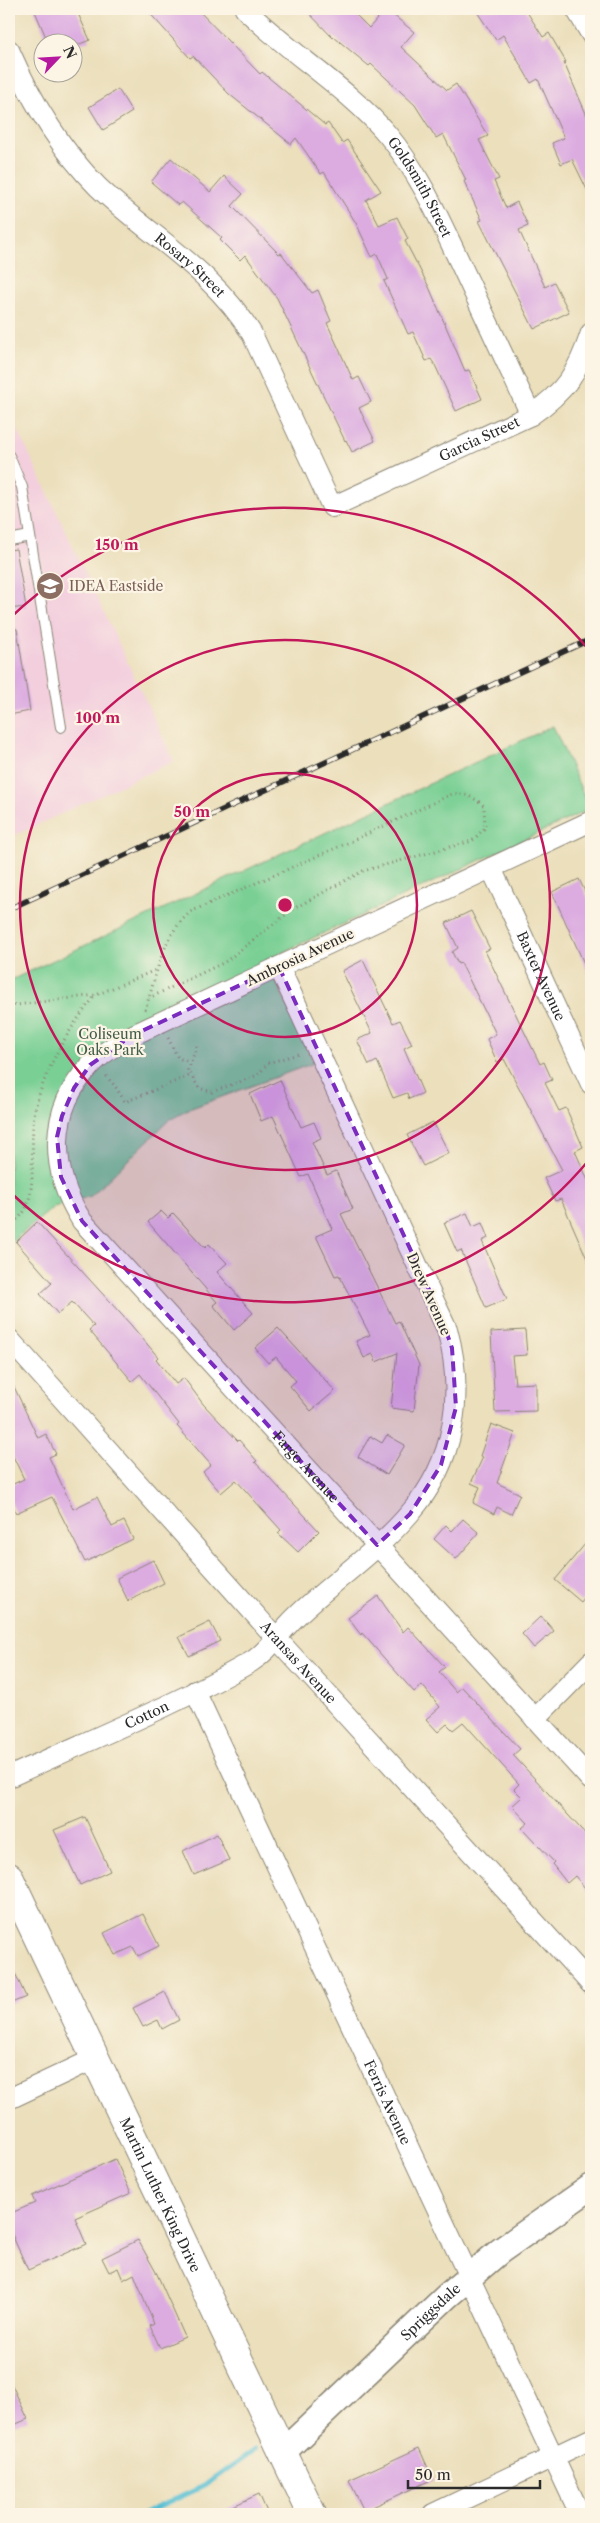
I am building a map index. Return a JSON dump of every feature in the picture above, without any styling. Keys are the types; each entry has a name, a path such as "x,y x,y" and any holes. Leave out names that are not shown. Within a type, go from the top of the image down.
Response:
{"main road":[{"name":"Martin Luther King Drive","path":"9,1877 312,2514"}],"street":[{"name":"Goldsmith Street","path":"245,9 262,26 363,110 386,133 404,156 438,216 531,415"},
{"path":"576,9 591,34"},
{"name":"Rosary Street","path":"9,50 37,107 75,161 120,207 213,283 238,311 252,334 332,507"},
{"name":"Garcia Street","path":"332,507 531,415 561,392 570,381 582,359 591,332"},
{"name":"Ambrosia Avenue","path":"58,1137 62,1116 74,1088 90,1066 111,1048 131,1036 587,823"},
{"name":"Baxter Avenue","path":"491,868 591,1084"},
{"name":"Drew Avenue","path":"277,1639 300,1613 410,1514 441,1465 448,1446 456,1407 455,1368 452,1348 439,1311 279,967"},
{"name":"Fargo Avenue","path":"58,1137 61,1177 70,1202 82,1221 591,1780"},
{"name":"Aransas Avenue","path":"9,1339 277,1639 591,1984"},
{"name":"Cotton","path":"9,1777 195,1691 251,1662 264,1653 277,1639"},
{"path":"535,1718 591,1662"},
{"name":"Ferris Avenue","path":"195,1691 580,2514"},
{"path":"9,2099 96,2058"},
{"name":"Spriggsdale","path":"282,2453 469,2277 500,2251 591,2187"},
{"path":"433,2514 591,2439"}],"lane":[{"path":"9,456 22,486 61,727"},
{"path":"9,540 30,536"}],"path":[{"path":"143,1015 169,936 178,922 192,911 352,841 452,794 462,793 476,798 484,806 485,828 472,842 364,871 293,909 225,962 149,998"},
{"path":"9,1006 96,995 158,969"},
{"path":"166,1032 178,1058 189,1062"},
{"path":"197,1046 189,1062 188,1070 199,1088 212,1092 258,1076 268,1063 306,1051"},
{"path":"102,1072 115,1086 125,1102 191,1075"}],"highlighted area":[{"path":"279,967 439,1311 452,1348 456,1407 441,1465 410,1514 377,1545 82,1221 61,1177 57,1137 62,1116 74,1088 90,1065 131,1036"}],"shaded area":[{"name":"IDEA Eastside","path":"9,411 174,761 9,838"}],"green space":[{"name":"Coliseum Oaks Park","path":"553,726 590,809 266,960 314,1063 186,1110 170,1119 91,1196 54,1207 9,1244 9,981"}],"building":[{"path":"34,9 76,9 90,40 82,43 82,32 44,32"},
{"path":"146,9 197,9 260,74 262,72 325,125 328,123 342,143 347,140 381,191 366,200 379,225 397,217 408,239 405,241 429,287 465,371 469,370 482,399 456,411 435,365 431,359 426,361 413,332 408,334 384,281 388,279 377,254 372,257 356,223 324,172 321,174 296,138 291,144 229,94 193,56 190,58"},
{"path":"305,9 350,9 369,28 386,9 414,32 401,47 447,90 456,84 488,136 479,140 499,179 494,181 506,208 517,202 528,226 519,230 545,287 554,282 569,312 534,329 479,221 482,220 464,181 466,180 443,134 436,138 415,105 371,64 369,66 333,38"},
{"path":"475,9 525,9 543,37 549,33 566,62 564,63 591,125 591,198 572,159 561,164 552,143 564,138 538,79 531,83 503,35 496,40"},
{"path":"118,89 132,112 103,130 89,107"},
{"path":"171,158 210,192 224,176 243,194 232,206 279,254 281,253 312,293 318,290 331,321 327,323 353,380 359,377 371,402 359,408 375,441 352,452 277,298 245,255 240,260 220,240 222,238 182,202 178,205 151,182"},
{"path":"16,549 26,607 9,609 9,550"},
{"path":"9,629 17,629 30,711 9,715"},
{"path":"579,879 591,904 591,979 552,892"},
{"path":"471,911 490,949 485,951 540,1064 544,1062 552,1080 545,1083 559,1111 566,1108 583,1147 575,1151 591,1187 591,1268 561,1199 555,1201 544,1178 562,1170 504,1059 497,1062 487,1039 496,1034 461,963 458,964 452,952 458,948 446,923"},
{"path":"363,960 393,1023 400,1020 412,1044 404,1048 423,1093 409,1099 407,1093 393,1098 377,1061 369,1065 357,1040 372,1033 342,971"},
{"path":"280,1080 301,1127 314,1122 321,1138 312,1142 327,1175 336,1171 353,1209 341,1214 395,1323 399,1321 419,1365 414,1411 391,1408 397,1353 376,1362 373,1354 364,1358 356,1341 370,1335 339,1275 335,1276 316,1236 332,1229 308,1174 301,1177 273,1116 261,1121 250,1094"},
{"path":"433,1122 449,1153 423,1166 407,1135"},
{"path":"161,1211 168,1218 173,1213 205,1248 209,1244 227,1263 217,1272 253,1313 234,1330 213,1305 217,1302 148,1222"},
{"path":"467,1213 473,1227 482,1223 488,1238 482,1241 507,1299 486,1308 461,1250 457,1252 444,1223"},
{"path":"37,1222 131,1325 158,1357 156,1359 176,1384 184,1378 203,1404 239,1440 257,1461 255,1462 319,1531 298,1552 278,1533 281,1530 236,1480 221,1493 203,1472 211,1465 177,1426 179,1424 140,1374 132,1381 89,1330 94,1326 72,1302 58,1314 40,1294 52,1283 16,1242"},
{"path":"278,1328 335,1391 311,1411 290,1386 296,1381 276,1357 268,1363 255,1348"},
{"path":"525,1330 527,1355 512,1356 515,1384 536,1383 536,1411 495,1412 491,1332"},
{"path":"9,1376 38,1438 46,1434 56,1454 49,1457 73,1509 97,1497 112,1527 124,1521 133,1539 85,1562 52,1497 16,1513 9,1498 9,1486 24,1479 9,1448"},
{"path":"491,1424 515,1433 497,1483 520,1494 511,1514 497,1507 494,1514 473,1503 480,1487 471,1483 483,1457 480,1456"},
{"path":"387,1435 405,1445 387,1475 358,1457 370,1436 382,1443"},
{"path":"463,1519 479,1533 456,1559 434,1539 446,1525 452,1531"},
{"path":"591,1537 591,1589 581,1602 555,1580"},
{"path":"153,1560 164,1583 128,1601 117,1578"},
{"path":"378,1596 403,1632 408,1627 445,1667 439,1672 456,1692 462,1687 520,1749 513,1755 591,1840 591,1895 575,1876 567,1883 552,1864 554,1862 522,1828 528,1823 512,1806 522,1797 514,1789 519,1784 463,1722 453,1730 447,1724 438,1732 426,1719 440,1707 422,1685 414,1692 362,1633 361,1635 348,1618"},
{"path":"541,1616 554,1631 534,1648 522,1634"},
{"path":"210,1622 220,1641 189,1656 179,1637"},
{"path":"85,1817 110,1871 80,1885 54,1830"},
{"path":"217,1834 229,1860 194,1875 183,1851"},
{"path":"143,1914 159,1946 138,1956 133,1947 115,1955 104,1933"},
{"path":"9,1960 26,1997 9,2004"},
{"path":"165,1992 179,2020 162,2029 158,2020 143,2027 133,2008"},
{"path":"115,2159 131,2193 75,2218 86,2244 28,2270 9,2228 9,2214 35,2203 32,2196"},
{"path":"138,2240 157,2274 185,2337 160,2348 150,2326 154,2324 134,2274 123,2280 118,2268 109,2272 102,2258"},
{"path":"9,2379 28,2419 9,2427"},
{"path":"419,2448 433,2479 364,2511 349,2480"},
{"path":"259,2494 268,2514 216,2514"}],"waterway":[{"path":"144,2514 204,2486 255,2449"}],"railway":[{"path":"9,909 591,639"}],"place":[{"name":"IDEA Eastside","path":"50,586"}]}
